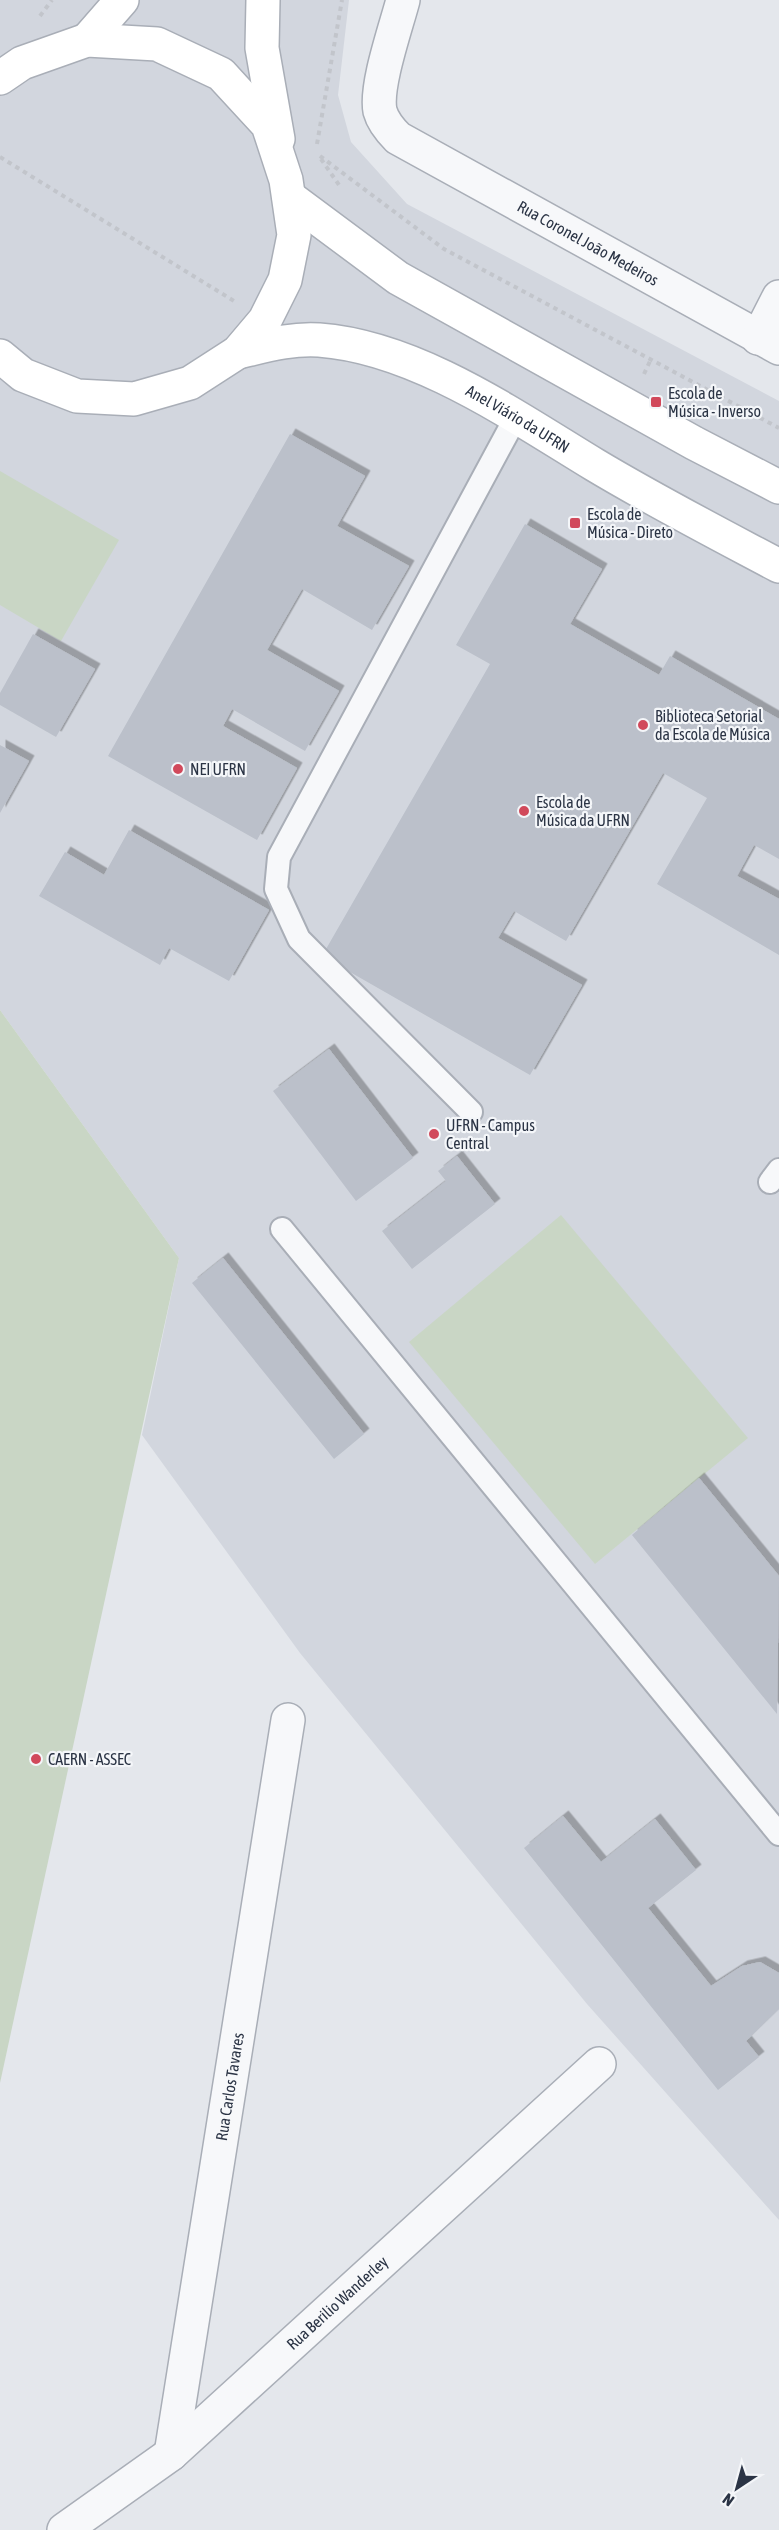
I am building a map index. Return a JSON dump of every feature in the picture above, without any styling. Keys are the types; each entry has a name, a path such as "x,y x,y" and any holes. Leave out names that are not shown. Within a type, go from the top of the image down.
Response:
{"main road":[{"path":"87,40 122,0"},
{"path":"0,356 23,375 77,396 135,399 190,383 238,352 265,320 285,280 294,235 262,48 263,0"},
{"path":"0,78 22,63 87,40 157,44 220,74 268,125 286,184 398,278 685,438 779,487"},
{"name":"Anel Viário da UFRN","path":"238,352 281,342 318,339 359,347 404,360 516,417 662,503 779,566"}],"street":[{"name":"Rua Coronel João Medeiros","path":"403,0 379,93 380,111 386,124 398,138 769,343"},
{"path":"769,343 779,297"},
{"name":"Rua Carlos Tavares","path":"171,2454 288,1719"},
{"name":"Rua Berilio Wanderley","path":"64,2530 171,2454 599,2064"}],"lane":[{"path":"471,1112 299,939 276,889 279,857 516,417"},
{"path":"282,1228 779,1834"}],"path":[{"path":"316,153 342,0"},
{"path":"310,144 342,188"},
{"path":"316,153 444,249 779,428"},
{"path":"0,157 265,320"}],"shaded area":[{"name":"UFRN - Campus Central","path":"0,0 349,0 338,95 351,142 407,204 779,401 779,2220 587,2004 300,1653 142,1435 179,1258 0,1010"}],"green space":[{"path":"0,471 119,540 61,641 0,605"},
{"name":"CAERN - ASSEC","path":"0,1010 179,1258 0,2083"},
{"path":"561,1215 748,1438 595,1564 409,1342"}],"building":[{"path":"290,434 365,476 337,526 409,566 372,630 302,589 267,650 339,691 305,751 232,709 223,726 297,768 257,840 108,756"},
{"name":"Escola de Música da UFRN","path":"525,524 602,569 570,624 659,675 670,656 779,719 779,859 754,845 737,876 779,899 779,955 657,884 707,798 663,773 566,941 514,911 498,938 582,985 530,1075 322,956 490,664 456,645"},
{"path":"33,634 95,669 56,737 0,705 0,693"},
{"path":"0,745 29,761 0,813"},
{"path":"129,830 269,910 229,981 169,948 160,965 39,896 65,852 104,875"},
{"path":"329,1049 413,1158 356,1201 273,1091"},
{"path":"457,1156 495,1204 412,1269 382,1231 446,1181 438,1171"},
{"path":"223,1258 364,1434 334,1459 192,1283"},
{"path":"699,1478 779,1576 777,1714 632,1535"},
{"path":"563,1816 601,1862 655,1819 696,1870 648,1908 711,1986 742,1966 760,1962 779,1973 779,2009 746,2041 759,2057 718,2090 524,1848"}],"place":[{"name":"Escola de Música - Inverso","path":"656,402"},
{"name":"Escola de Música - Direto","path":"575,523"},
{"name":"Biblioteca Setorial da Escola de Música","path":"643,725"},
{"name":"NEI UFRN","path":"178,769"},
{"name":"Escola de Música da UFRN","path":"524,811"},
{"name":"UFRN - Campus Central","path":"434,1134"},
{"name":"CAERN - ASSEC","path":"36,1759"}]}
